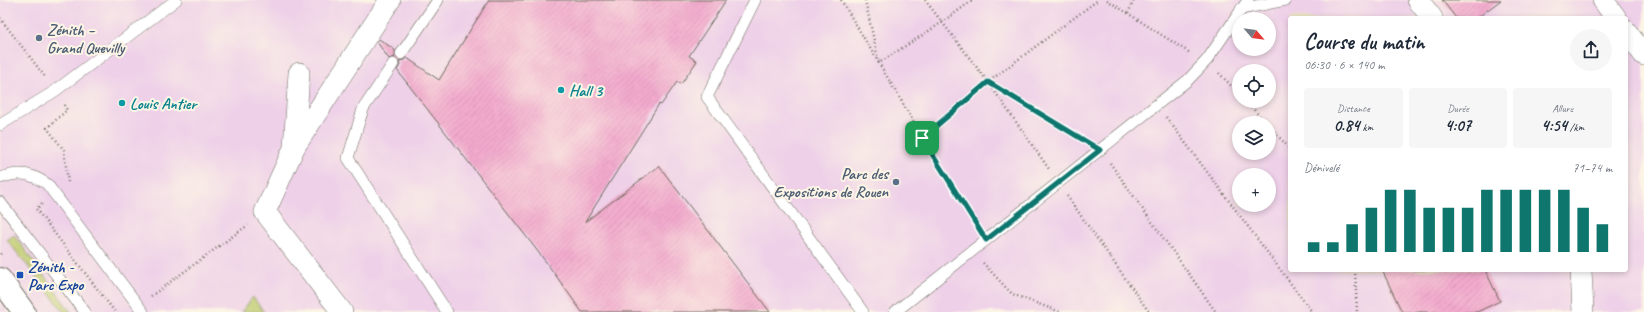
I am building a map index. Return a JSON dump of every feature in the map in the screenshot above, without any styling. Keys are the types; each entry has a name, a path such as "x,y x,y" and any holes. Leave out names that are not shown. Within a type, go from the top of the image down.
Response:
{"main road":[{"path":"0,279 24,312"}],"street":[{"path":"342,312 265,212 294,148 390,0"},
{"path":"1418,0 1430,16"},
{"path":"1603,0 1615,16"},
{"path":"1628,34 1644,55"},
{"path":"294,148 299,73"},
{"path":"1581,272 1583,312"}],"lane":[{"path":"0,125 56,91 176,0"},
{"path":"401,54 438,0"},
{"path":"755,0 707,97 863,312"},
{"path":"895,312 1188,80 1207,60 1245,4 1286,0"},
{"path":"393,64 363,109 348,158 447,312"},
{"path":"0,178 10,174 22,173 35,176 47,184 143,312"},
{"path":"0,202 85,312"}],"path":[{"path":"841,0 922,138 986,240"},
{"path":"865,0 879,63"},
{"path":"925,0 941,23 988,82 1149,312"},
{"path":"879,63 941,23 973,0"},
{"path":"922,138 988,82 1098,0"},
{"path":"1107,0 1188,52 1207,60 1232,87"},
{"path":"1128,13 1134,0"},
{"path":"0,18 56,91 67,110 47,128 64,150 68,186"},
{"path":"988,82 1100,150 1216,312"},
{"path":"1157,105 1312,312"},
{"path":"1252,108 1260,116"},
{"path":"1276,134 1288,147"},
{"path":"146,290 150,296 265,212"},
{"path":"972,251 1012,294 1060,312"},
{"path":"1355,272 1357,312"}],"shaded area":[{"path":"0,0 1644,0 1644,312 0,312"}],"green space":[{"path":"14,235 71,312 64,312 7,240"},
{"path":"253,297 264,312 241,312"}],"building":[{"path":"489,0 726,0 689,56 697,61 681,84 677,82 661,105 659,104 585,222 659,166 770,312 582,312 546,262 397,70 400,65 399,61 407,58 439,80"},
{"path":"1442,0 1501,0 1480,16 1454,16"},
{"path":"379,39 395,50 395,57 389,59 377,42"},
{"path":"1383,272 1486,272 1500,301 1477,312 1402,312"}],"place":[{"name":"Zénith – Grand Quevilly","path":"39,38"},
{"name":"Hall 3","path":"561,90"},
{"name":"Louis Antier","path":"122,103"},
{"name":"Parc des Expositions de Rouen","path":"896,182"},
{"name":"Zénith - Parc Expo","path":"20,275"}],"route":[{"path":"988,82 1100,150 986,240 922,138 988,82"}]}
